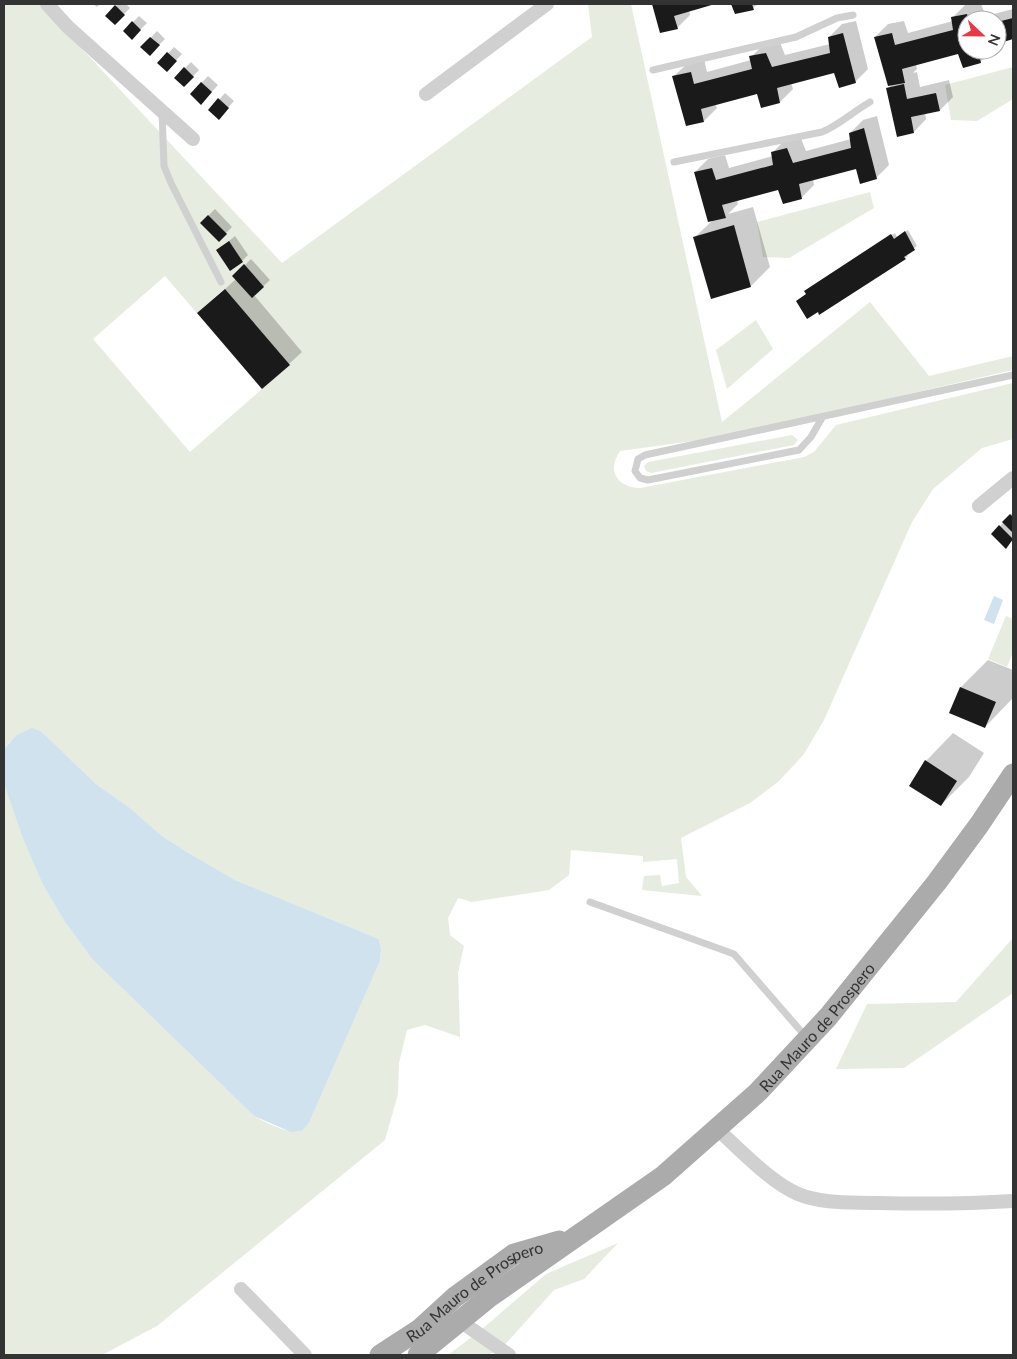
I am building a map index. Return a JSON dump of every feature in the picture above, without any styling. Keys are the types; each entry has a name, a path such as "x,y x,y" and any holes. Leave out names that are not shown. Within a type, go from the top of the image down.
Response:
{"main road":[{"name":"Rua Mauro de Prospero","path":"418,1355 488,1298 664,1176 718,1130 758,1092 808,1039 937,882 979,825 1013,774"},
{"name":"Rua Mauro de Prospero","path":"380,1355 420,1329 455,1297 514,1254 574,1238"}],"street":[{"path":"47,4 68,27 193,139"},
{"path":"426,94 547,4"},
{"path":"980,506 1013,478"},
{"path":"718,1130 776,1181 796,1194 810,1198 836,1202 952,1204 1013,1201"},
{"path":"241,1289 304,1355"},
{"path":"460,1321 509,1355"}],"lane":[{"path":"653,70 796,37 837,18 853,15"},
{"path":"674,162 822,132 833,127 854,111 870,102"},
{"path":"162,111 164,166 171,184 221,282"},
{"path":"822,418 811,437 799,450 648,480 640,478 636,471 636,463 645,455 1013,375"},
{"path":"590,902 734,954 808,1039"}],"shaded area":[{"path":"4,4 40,4 282,263 592,37 588,4 631,4 722,422 870,302 929,376 1013,356 1013,370 722,437 620,451 614,465 616,477 626,485 640,488 804,457 814,452 836,425 1013,383 1013,439 982,448 933,489 912,522 824,720 804,754 779,781 750,803 681,838 686,877 702,896 642,890 644,876 660,875 662,886 679,883 677,859 643,862 643,856 571,850 569,875 549,890 472,902 458,898 448,918 450,935 464,946 458,973 460,1037 425,1025 407,1030 399,1063 398,1094 385,1140 157,1326 102,1355 4,1355 4,784 43,885 65,922 92,959 254,1116 271,1125 289,1131 302,1131 309,1123 380,961 381,950 379,939 235,880 162,836 130,808 96,784 42,732 10,742 4,749","holes":["165,276 262,389 190,452 93,339","224,289 290,365 262,389 197,313"]},
{"path":"1013,67 1013,99 977,121 951,120 945,85"},
{"path":"870,192 874,208 789,258 763,257 757,222"},
{"path":"756,320 773,349 727,389 716,350"},
{"path":"792,435 798,440 794,445 651,473 646,471 644,466 648,462"},
{"path":"1006,616 1013,619 1013,652 1007,667 988,659"},
{"path":"1013,938 1013,993 904,1068 836,1069 867,1004 956,1002"},
{"path":"618,1243 584,1279 554,1290 501,1349 488,1355 448,1355 481,1330 546,1274"}],"water":[{"path":"994,596 1003,600 994,624 984,620"},
{"path":"32,728 42,732 96,784 130,808 162,836 187,852 235,880 379,939 380,961 309,1123 302,1131 291,1132 254,1116 92,959 65,922 43,885 23,838 4,784 4,749 17,735"}],"building":[{"path":"652,4 715,4 674,16 678,29 660,33"},
{"path":"731,4 752,4 754,10 735,14"},
{"path":"115,5 125,15 115,25 105,16"},
{"path":"957,16 957,54 902,69 905,83 888,86 874,37 892,33 895,45 953,30 951,17"},
{"path":"1013,18 1013,39 1007,41 1007,20"},
{"path":"132,21 141,30 132,40 123,31"},
{"path":"843,33 856,83 839,88 834,73 777,88 780,103 761,108 757,94 701,109 704,122 686,126 672,76 691,72 694,84 752,69 749,56 766,53 772,67 830,53 828,37"},
{"path":"150,37 160,45 150,56 140,47"},
{"path":"167,52 177,61 167,72 157,63"},
{"path":"960,60 980,60 981,63 963,68"},
{"path":"184,67 194,77 184,87 174,78"},
{"path":"201,82 212,92 201,105 190,94"},
{"path":"904,84 907,99 936,93 940,111 911,117 914,133 897,137 886,88"},
{"path":"218,98 229,108 219,120 208,110"},
{"path":"864,128 877,179 860,184 856,169 799,184 802,199 783,204 778,190 722,205 726,218 708,222 694,172 712,168 716,180 773,165 771,152 787,148 793,163 851,148 849,133"},
{"path":"208,215 227,234 219,242 200,223"},
{"path":"734,225 751,287 711,299 693,237"},
{"path":"905,231 915,250 904,257 906,259 819,315 818,312 807,319 796,301 806,294 804,291 891,234 894,239"},
{"path":"229,241 243,262 230,271 216,250"},
{"path":"244,264 264,287 252,298 232,276"},
{"path":"225,289 290,365 262,389 197,313"},
{"path":"1010,514 1013,517 1013,533 1002,522"},
{"path":"999,525 1013,539 1006,549 991,534"},
{"path":"960,687 996,702 985,728 949,713"},
{"path":"925,760 957,781 941,806 909,786"}]}
